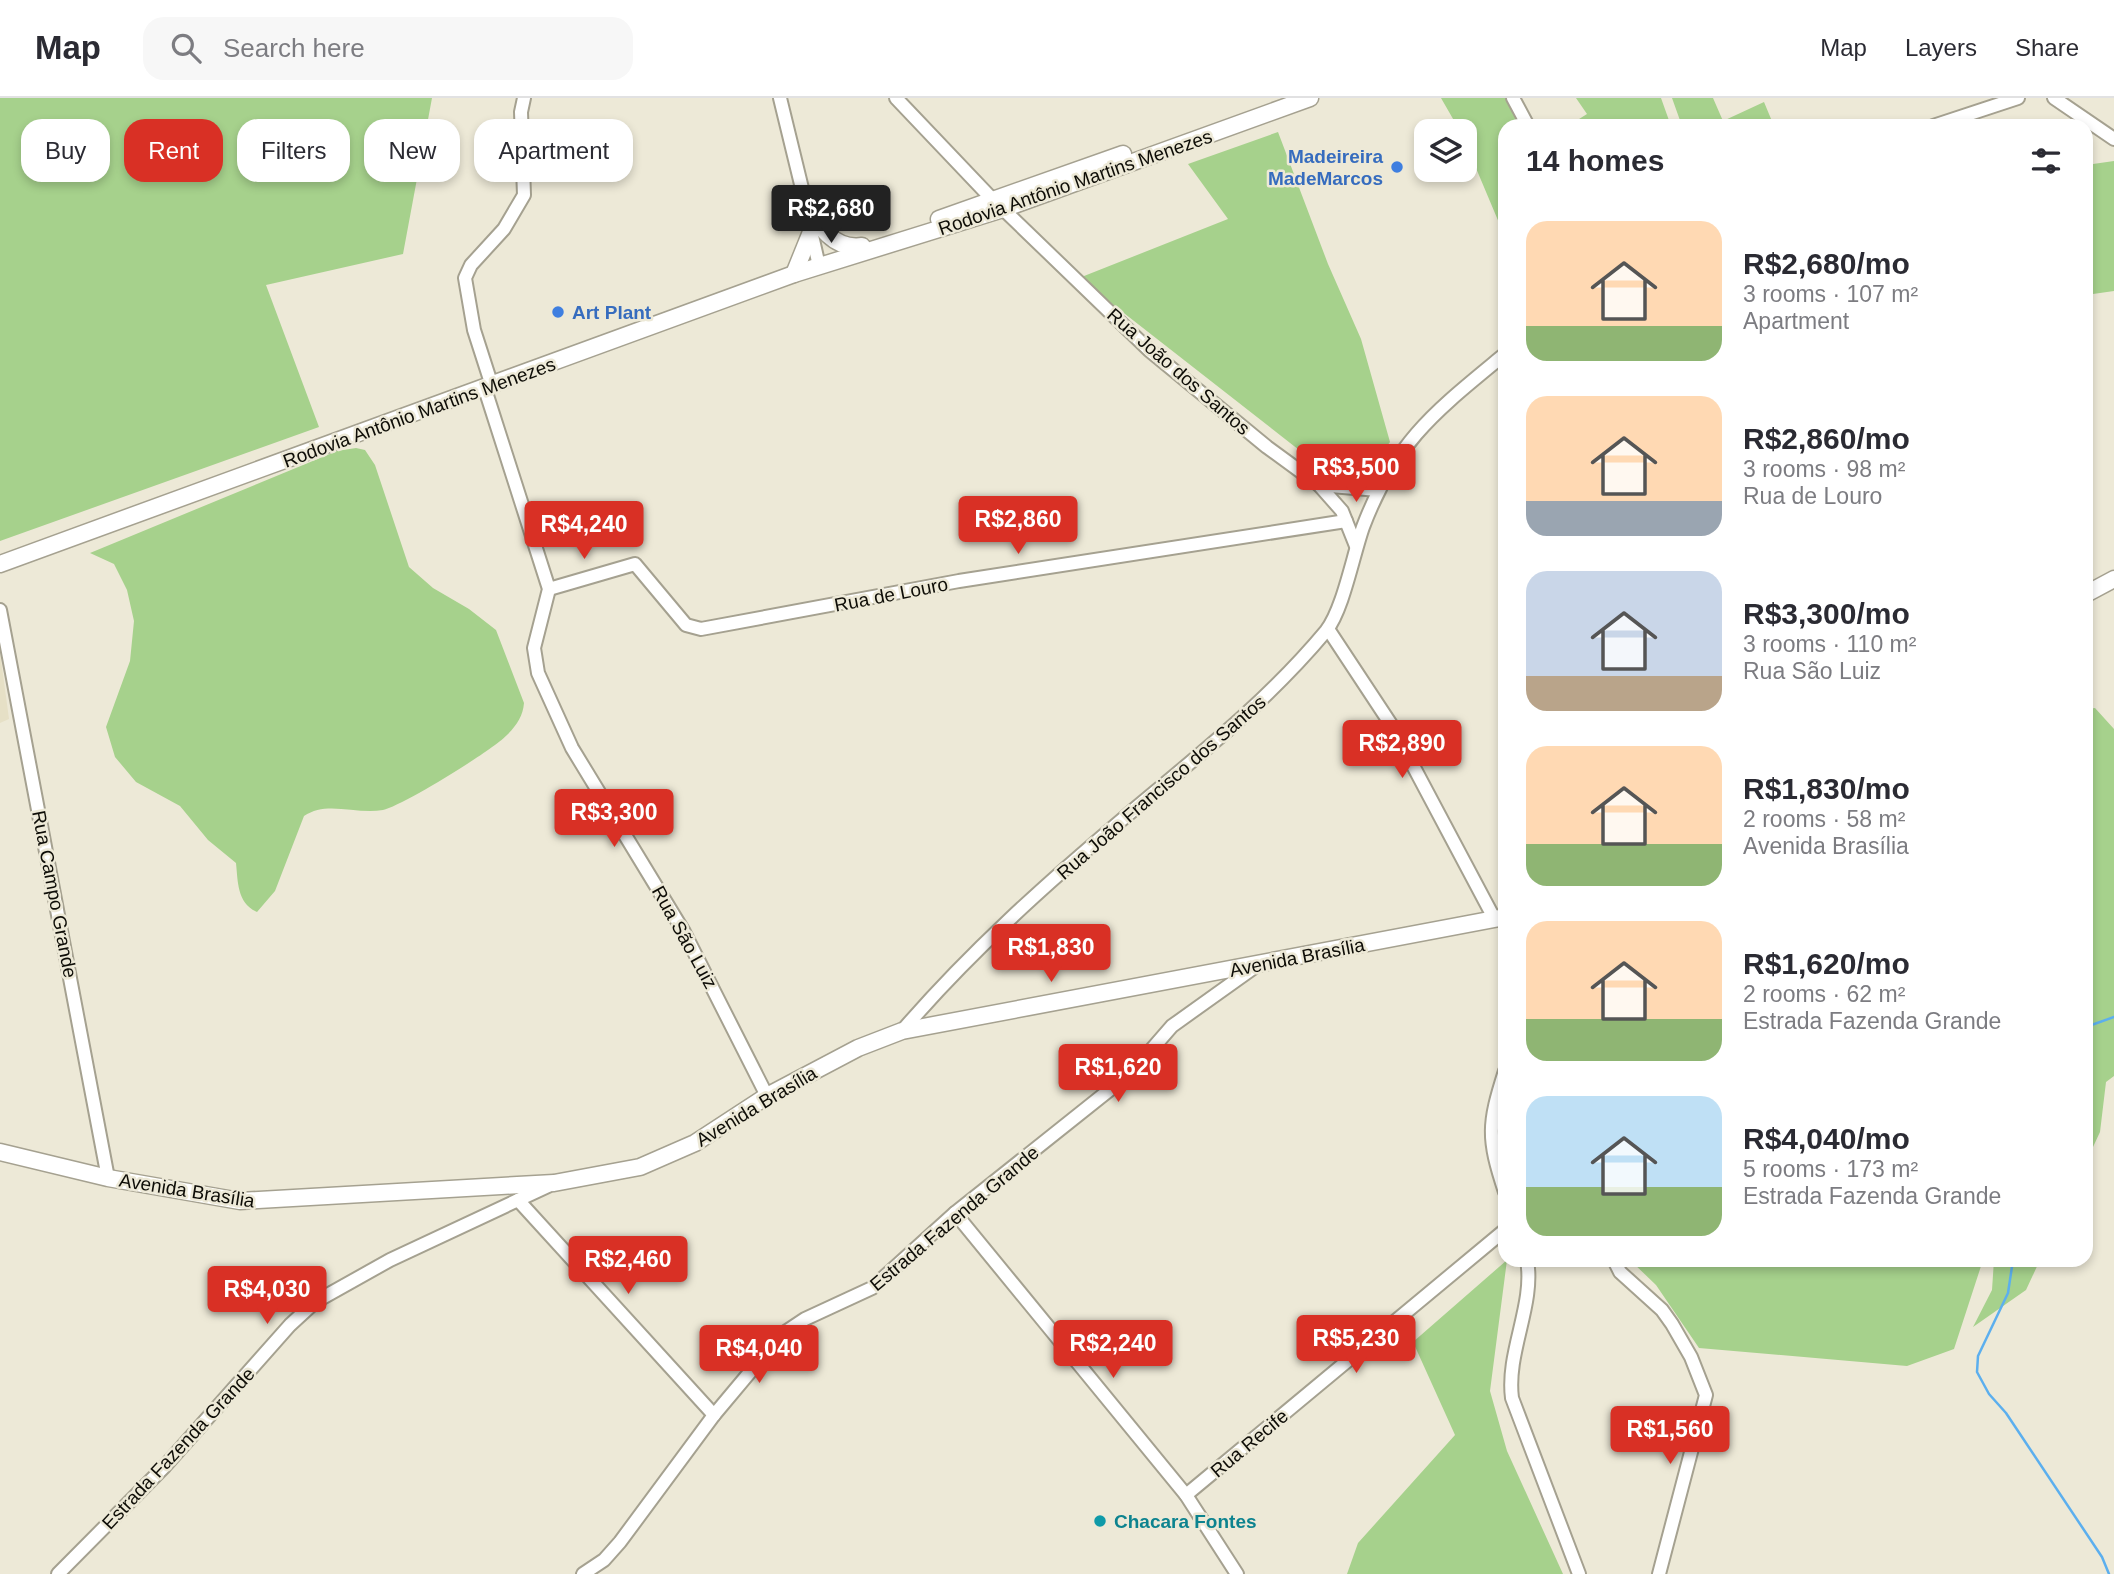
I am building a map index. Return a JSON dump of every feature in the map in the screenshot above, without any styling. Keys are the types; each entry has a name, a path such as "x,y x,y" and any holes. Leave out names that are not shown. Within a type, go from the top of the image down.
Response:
{"main road":[{"name":"Rodovia Antônio Martins Menezes","path":"838,259 862,247 998,204 1280,98"},
{"name":"Rodovia Antônio Martins Menezes","path":"0,564 489,388 794,274 1310,98"},
{"path":"806,204 827,235 841,244 862,247"},
{"path":"794,274 811,232"},
{"path":"2093,590 2114,579"},
{"name":"Avenida Brasília","path":"0,1152 108,1178 257,1202 554,1182 640,1167 695,1143 767,1096 858,1048 902,1031 1498,919"}],"street":[{"path":"524,98 521,113 524,195 504,229 471,265 465,278 474,330 489,388 549,589"},
{"path":"780,98 819,266"},
{"name":"Rua João dos Santos","path":"896,98 998,204 1149,350 1319,485 1346,521 1356,546"},
{"path":"1513,98 1524,119"},
{"path":"1954,119 2018,98"},
{"path":"2054,98 2085,119"},
{"path":"2093,125 2114,139"},
{"name":"Rua João Francisco dos Santos","path":"902,1031 942,985 1049,884 1235,726 1328,629 1378,490 1419,428 1498,360"},
{"path":"1319,485 1378,490"},
{"name":"Rua de Louro","path":"549,589 629,564 640,567 686,625 701,629 959,581 1346,521"},
{"name":"Rua São Luiz","path":"549,589 534,648 538,673 576,756 684,932 767,1096"},
{"name":"Rua Campo Grande","path":"0,610 108,1178"},
{"path":"1328,629 1392,726 1498,915"},
{"name":"Estrada Fazenda Grande","path":"583,1574 604,1560 621,1542 714,1415 780,1335 872,1288 955,1213 1132,1072 1178,1022 1258,965"},
{"path":"1498,1095 1490,1122 1492,1148 1498,1168"},
{"name":"Estrada Fazenda Grande","path":"58,1574 142,1490 290,1325 315,1302 390,1260 554,1182"},
{"path":"518,1200 714,1415"},
{"path":"955,1213 1186,1495 1237,1574"},
{"name":"Rua Recife","path":"1186,1495 1498,1236"},
{"path":"1527,1267 1528,1281 1512,1380 1512,1398 1580,1574"},
{"path":"1618,1267 1662,1310 1691,1357 1706,1398 1659,1574"}],"shaded area":[{"path":"0,652 9,719 0,723"}],"green space":[{"path":"0,98 432,98 428,119 364,119 364,182 416,182 403,254 266,285 319,427 0,541"},
{"path":"1441,98 1508,98 1519,119 1498,119 1498,220 1477,170 1477,119 1453,119"},
{"path":"1576,98 1661,98 1668,119 1579,119 1587,114"},
{"path":"1672,98 1713,98 1722,119 1680,119"},
{"path":"1764,102 1771,119 1727,119"},
{"path":"1278,132 1328,264 1361,339 1390,442 1366,474 1339,473 1308,457 1079,278 1228,219 1188,164"},
{"path":"2114,161 2114,291 2093,294 2093,164"},
{"path":"356,448 365,450 375,465 409,567 433,588 469,609 496,630 524,703 523,708 517,724 507,735 447,777 408,799 383,810 332,808 313,811 304,816 275,891 257,912 242,898 236,863 208,840 180,806 136,782 115,757 106,727 130,661 134,621 127,590 114,564 90,553 337,451"},
{"path":"2093,708 2114,729 2114,1076 2106,1082 2100,1132 2093,1147"},
{"path":"1499,1267 1506,1267 1490,1391 1507,1451 1563,1574 1347,1574 1358,1543 1455,1435 1413,1342"},
{"path":"1637,1267 1981,1267 1954,1349 1907,1366 1699,1348 1656,1285"},
{"path":"1994,1267 2037,1267 2026,1290 1973,1327 1992,1290"}],"waterway":[{"path":"2093,1024 2114,1017"},
{"path":"2012,1267 2008,1293 1978,1356 1977,1372 1989,1394 2006,1413 2102,1557 2109,1574"}],"place":[{"name":"Madeireira MadeMarcos","path":"1397,167"},
{"name":"Art Plant","path":"558,312"},
{"name":"Chacara Fontes","path":"1100,1521"}]}
